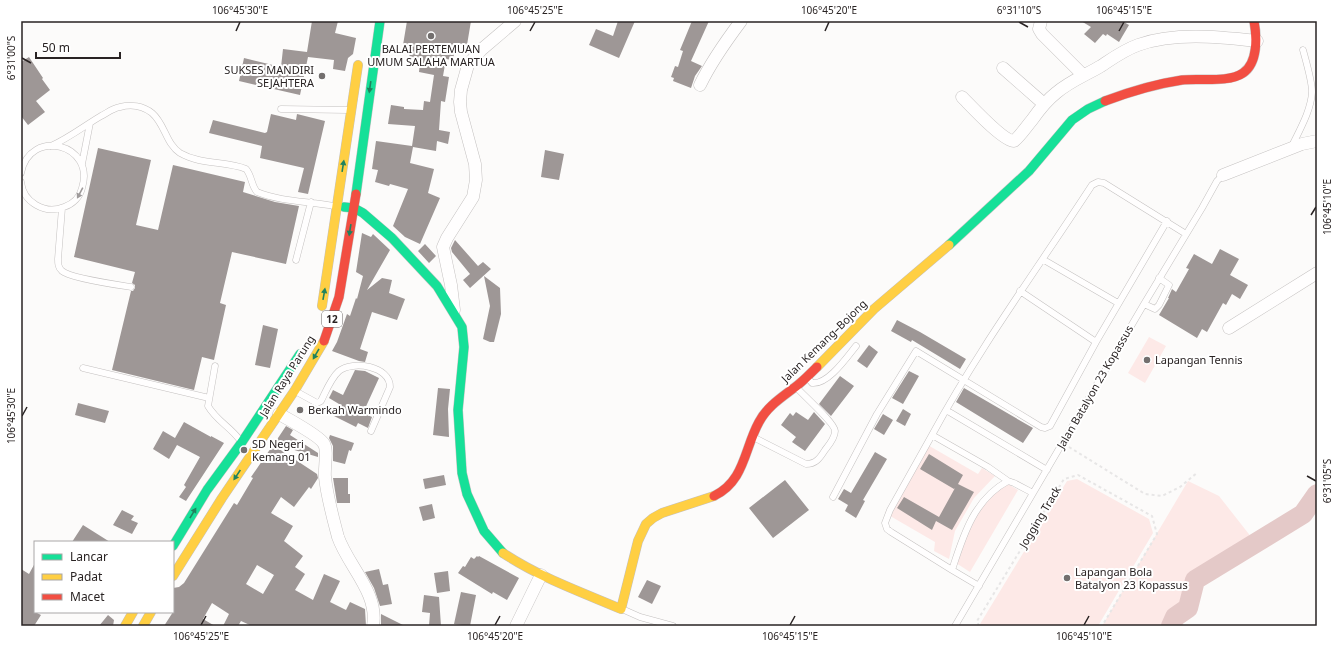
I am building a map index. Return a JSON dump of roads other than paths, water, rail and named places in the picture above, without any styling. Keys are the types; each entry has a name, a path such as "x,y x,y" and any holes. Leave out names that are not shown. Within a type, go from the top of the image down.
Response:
{"main road":[{"name":"Jalan Raya Parung","path":"174,574 222,498 295,390 325,338 339,297 354,208 380,21"},
{"name":"Jalan Kemang–Bojong","path":"622,609 636,550 645,525 648,521 660,514 718,493 729,486 741,467 751,436 760,420 772,405 796,388 837,344 870,313 914,276 1034,166 1065,126 1086,110 1121,95 1186,79 1230,77 1243,73 1248,68 1257,41 1254,21"},
{"name":"12","path":"318,316 324,296 359,58"},
{"path":"337,207 354,208 370,218 392,238 437,286 462,327 464,338 458,410 462,473 467,494 484,531 497,548 518,563 622,609"},
{"name":"Jalan Raya Parung","path":"174,544 207,490 242,442 298,358 304,346"},
{"path":"125,626 132,613"},
{"path":"143,626 150,613"}],"street":[{"path":"454,313 451,285 443,247 447,238 473,197 476,180 475,164 461,112 461,90 468,65 482,50 515,21"},
{"path":"700,86 712,64 741,21"},
{"path":"1041,21 1039,29 1042,34 1083,74"},
{"path":"962,97 997,131 1010,141 1014,141 1044,104 1056,92 1083,74 1100,66 1120,52 1139,45 1168,39 1199,37 1257,41"},
{"path":"1003,68 1044,104"},
{"path":"1223,175 1302,144 1317,141"},
{"path":"1229,328 1317,273"},
{"path":"279,414 324,443 326,451 325,478 338,534 345,551 367,591 373,614 373,626"},
{"path":"516,626 541,574"}],"lane":[{"path":"1290,149 1306,116 1312,92 1303,50"},
{"path":"21,173 22,166 30,155 36,150 51,146 64,140 90,123 119,107 131,105 151,112 156,117 170,142 180,152 207,162 246,169 257,192 293,202 311,202 337,207"},
{"path":"281,109 352,110"},
{"path":"21,182 27,197 36,205 51,210 62,208 73,202 82,191 84,176 82,164 90,123"},
{"path":"51,146 60,146 68,149 77,156 82,164"},
{"name":"Jalan Batalyon 23 Kopassus","path":"955,626 1159,278 1217,181 1223,175"},
{"path":"979,586 891,532 885,526 886,519 946,410 1020,291 1044,260 1092,185 1095,183 1104,183 1167,220 1186,234"},
{"path":"296,260 311,202"},
{"path":"62,208 58,259 58,266 61,270 72,275 131,288"},
{"name":"Jalan Batalyon 23 Kopassus","path":"833,497 877,414 916,351 1041,427 1048,427 1052,423 1118,303 1167,220"},
{"path":"1044,260 1118,303"},
{"path":"1144,304 1155,309 1159,305 1169,285 1159,278"},
{"name":"Jalan Batalyon 23 Kopassus","path":"1020,291 1096,342"},
{"path":"807,377 812,383 822,381 856,346"},
{"path":"295,390 317,403 321,401 337,372 350,365 370,367 384,373 388,376 390,387 371,431"},
{"path":"215,366 208,406 212,412 234,432 242,442"},
{"path":"83,368 209,398"},
{"path":"751,436 806,464 811,464 820,458 833,438 835,431 834,428 796,388"},
{"path":"946,410 1047,470"},
{"path":"932,435 988,467 1008,481 1014,482 1033,493"},
{"path":"952,570 964,533 976,511 1000,486 1008,481"},
{"path":"622,609 640,617 673,626"}],"waterway":[{"path":"1171,626 1175,617 1188,608 1195,580 1303,514 1317,494"}],"place":[{"name":"BALAI PERTEMUAN UMUM SALAHA MARTUA","path":"431,36"},
{"name":"SUKSES MANDIRI SEJAHTERA","path":"322,76"},
{"name":"Lapangan Tennis","path":"1147,360"},
{"name":"Berkah Warmindo","path":"300,410"},
{"name":"SD Negeri Kemang 01","path":"244,450"},
{"name":"Lapangan Bola Batalyon 23 Kopassus","path":"1067,578"}]}
